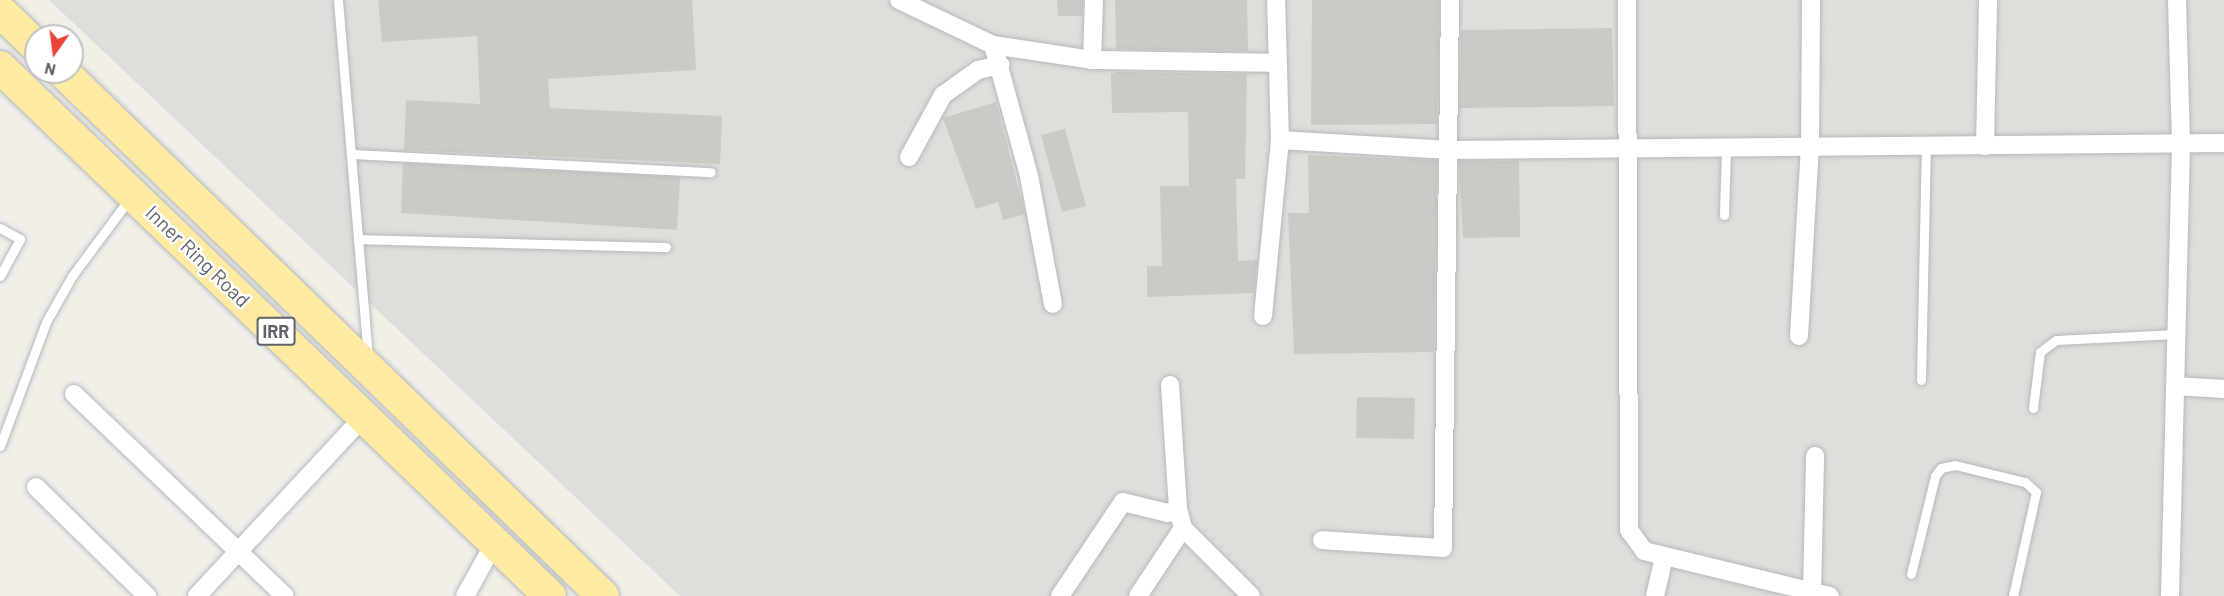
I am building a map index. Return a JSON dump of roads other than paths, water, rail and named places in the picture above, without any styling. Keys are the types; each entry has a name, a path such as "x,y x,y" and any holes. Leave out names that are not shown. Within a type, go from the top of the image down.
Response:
{"highway":[{"path":"0,11 24,34"},
{"name":"Inner Ring Road","path":"1,70 550,596"},
{"name":"Inner Ring Road","path":"75,84 603,596"},
{"path":"467,516 493,489"}],"street":[{"path":"899,0 993,45 1092,60 1276,63"},
{"path":"1092,60 1094,0"},
{"path":"1263,316 1280,140 1276,0"},
{"path":"1322,540 1443,548 1450,150 1450,0"},
{"path":"1627,0 1629,530 1644,552 1821,594 1815,456"},
{"path":"1799,336 1810,147 1811,0"},
{"path":"1985,146 1988,0"},
{"path":"2170,596 2181,142 2177,0"},
{"path":"993,45 1029,176 1053,304"},
{"path":"909,157 944,95 978,70 1000,65"},
{"path":"1280,140 1450,150 2224,143"},
{"path":"1170,385 1178,509 1183,528 1251,596"},
{"path":"2175,386 2224,389"},
{"path":"74,394 285,596"},
{"path":"197,596 364,416"},
{"path":"36,488 147,596"},
{"path":"1060,596 1122,502 1159,512 1178,509"},
{"path":"1137,596 1183,528"},
{"path":"465,596 495,542"},
{"path":"1655,596 1664,558"}],"lane":[{"path":"339,0 369,369"},
{"path":"1724,215 1726,147"},
{"path":"1921,380 1926,147"},
{"path":"352,154 711,172"},
{"path":"0,446 46,322 72,276 133,194"},
{"path":"0,228 20,239 0,276"},
{"path":"358,240 666,247"},
{"path":"2033,408 2040,352 2056,340 2176,334"},
{"path":"1911,574 1935,476 1941,468 1954,465 2025,482 2036,492 2013,596"}]}
